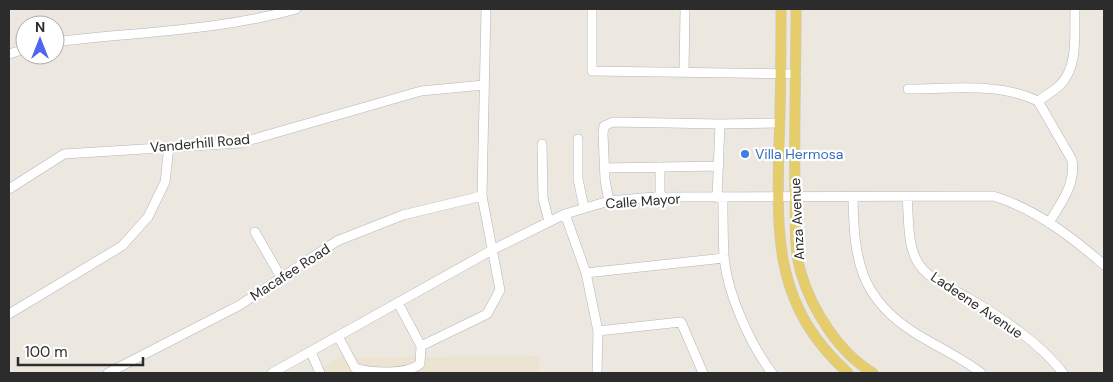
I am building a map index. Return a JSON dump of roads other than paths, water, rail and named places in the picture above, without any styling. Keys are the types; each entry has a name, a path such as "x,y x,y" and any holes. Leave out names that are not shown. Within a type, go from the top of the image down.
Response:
{"main road":[{"name":"Anza Avenue","path":"781,9 778,198 781,255 790,289 803,320 827,354 848,373"},
{"name":"Anza Avenue","path":"796,9 795,198 797,254 801,274 817,311 843,347 872,373"}],"street":[{"path":"65,41 213,25 262,18 296,9"},
{"path":"421,346 487,314 500,290 482,196 486,9"},
{"path":"592,9 592,71 796,74"},
{"path":"684,72 685,9"},
{"path":"1038,101 1060,85 1070,66 1073,57 1075,9"},
{"name":"Vanderhill Road","path":"9,189 64,154 240,143 421,91 484,85"},
{"path":"908,89 1001,90 1016,92 1038,101 1072,160 1074,169 1071,186 1049,223"},
{"path":"609,201 604,168 604,126 613,122 780,123"},
{"path":"720,124 719,166 724,258 738,313 758,356 772,373"},
{"path":"578,139 578,179 584,208"},
{"path":"542,144 542,198 549,222"},
{"path":"9,314 122,246 148,217 165,182 169,146"},
{"path":"604,168 719,166"},
{"path":"660,167 660,198"},
{"name":"Macafee Road","path":"108,373 240,305 337,241 403,215 482,196"},
{"name":"Calle Mayor","path":"272,373 492,250 565,214 609,201 660,198 993,196 1008,200 1049,223 1078,242 1104,265"},
{"path":"853,197 854,243 861,274 884,309 914,332 970,364 981,373"},
{"name":"Ladeene Avenue","path":"907,197 912,247 917,263 930,276 1020,332 1054,362 1063,373"},
{"path":"565,214 586,273 598,331 597,373"},
{"path":"255,232 282,279"},
{"path":"586,273 724,258"},
{"path":"338,336 355,368 365,371 413,370 420,364 421,346 398,303"},
{"path":"598,331 681,322 703,373"},
{"path":"310,352 320,373"}],"place":[{"name":"Villa Hermosa","path":"745,154"}]}
